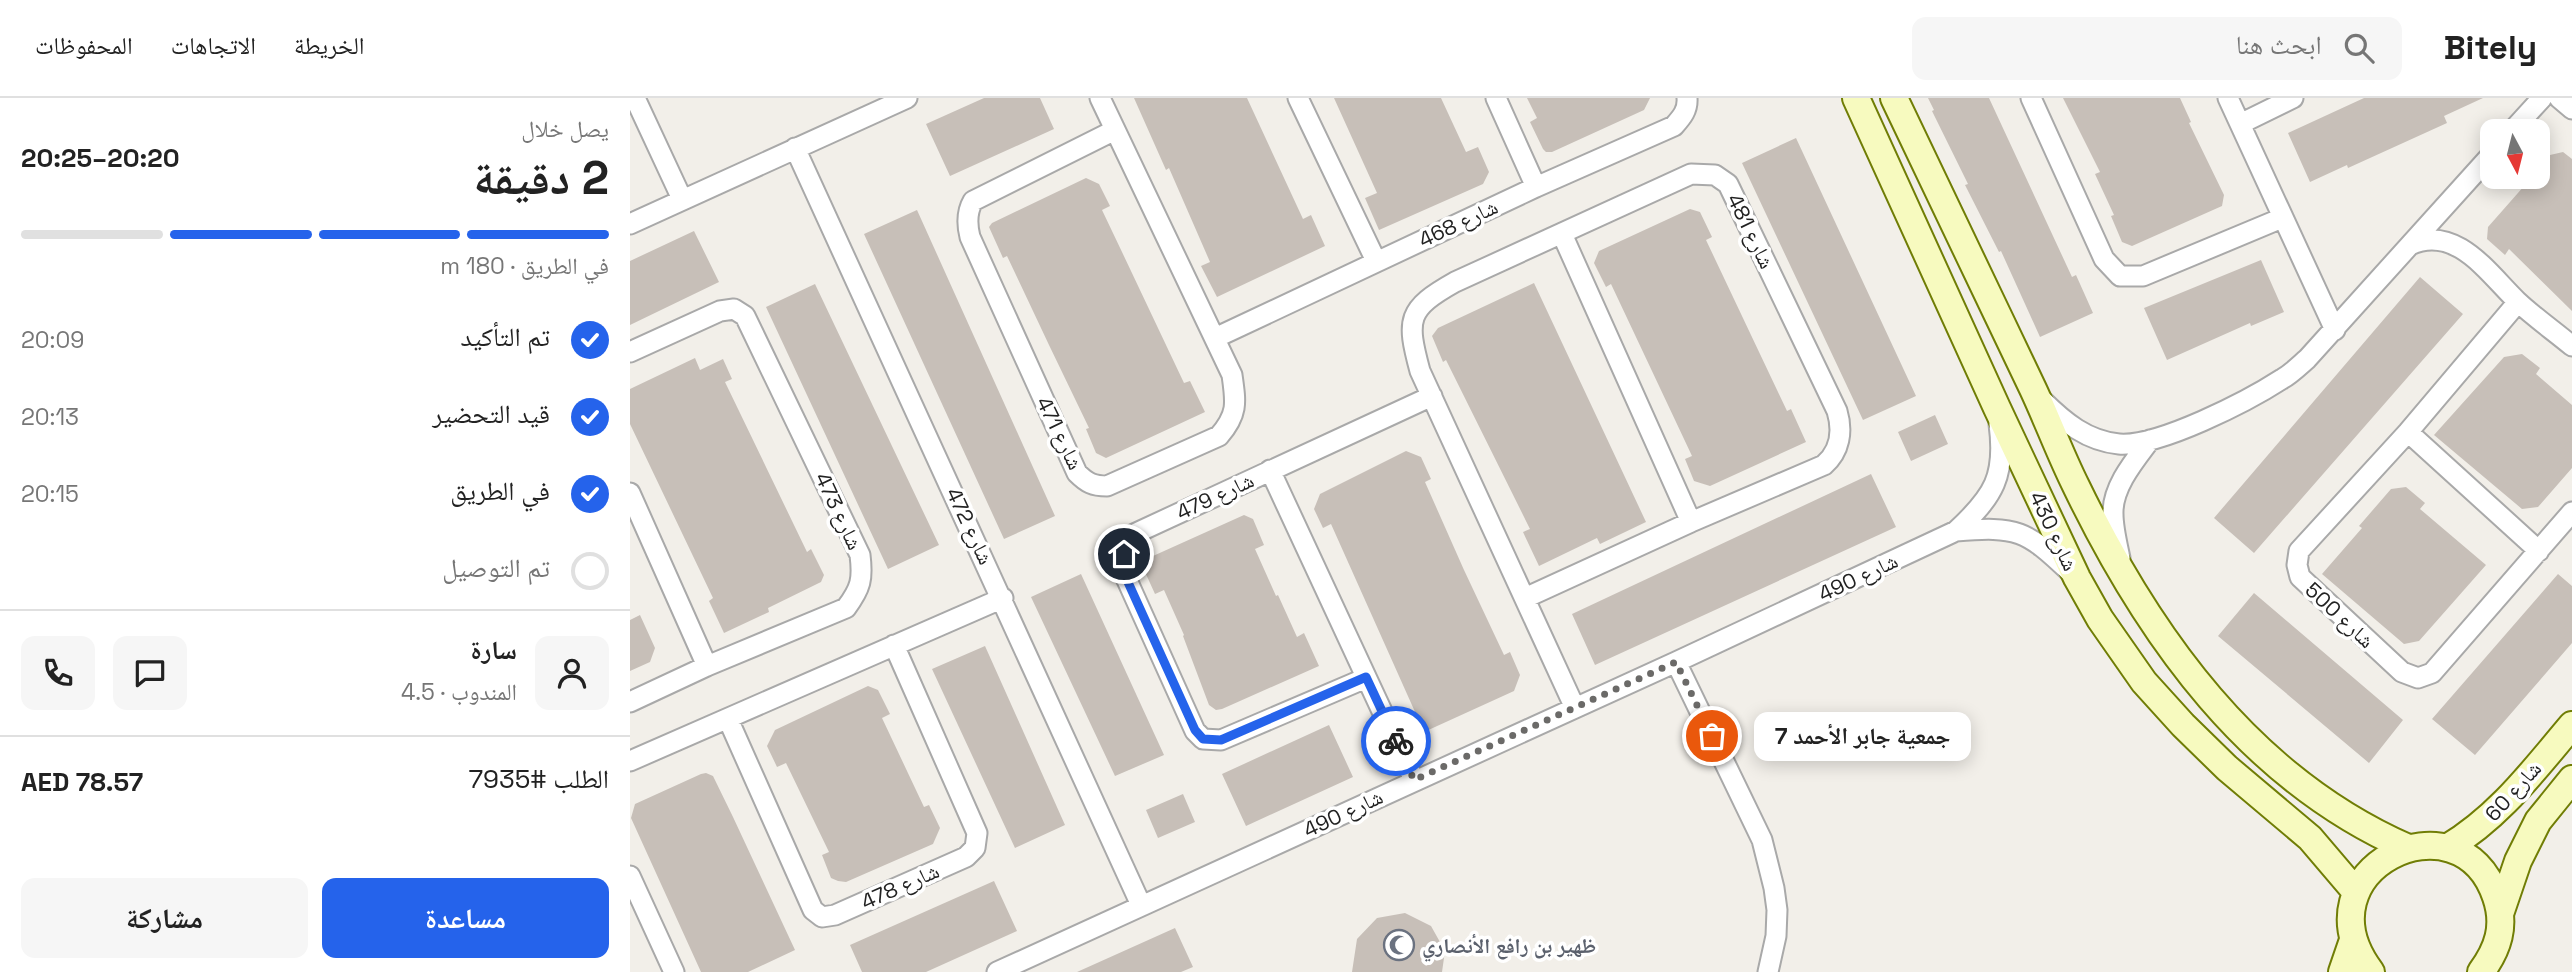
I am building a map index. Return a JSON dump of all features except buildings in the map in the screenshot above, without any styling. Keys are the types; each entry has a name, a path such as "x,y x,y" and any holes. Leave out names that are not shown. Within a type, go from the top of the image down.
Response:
{"street":[{"path":"635,98 682,199"},
{"path":"630,224 907,98"},
{"name":"شارع 471","path":"1100,98 1232,375 1236,404 1230,422 1219,436 1107,486 1088,484 1077,473 967,227 969,208 973,201 1115,131"},
{"path":"1298,98 1376,261"},
{"path":"1496,98 1536,187"},
{"name":"شارع 468","path":"1215,338 1536,187 1674,126 1683,116 1688,105 1687,98"},
{"name":"شارع 430","path":"1856,98 1997,408 2077,578 2100,619 2144,682 2227,768 2310,838 2356,892"},
{"name":"شارع 430","path":"1894,98 2035,393 2076,486 2154,625 2223,712 2254,746 2285,774 2346,817 2408,848"},
{"path":"2031,98 2104,259 2120,276 2143,276 2282,218"},
{"path":"2228,98 2335,330"},
{"path":"2240,124 2293,98"},
{"path":"2523,119 2542,98"},
{"path":"2558,98 2572,109"},
{"name":"شارع 472","path":"795,148 1003,598 1141,905"},
{"path":"2035,393 2065,422 2081,432 2103,441 2121,444 2150,440 2213,416 2283,379 2307,359 2480,167"},
{"name":"شارع 481","path":"1525,598 1690,522 1824,465 1832,458 1841,426 1837,411 1728,184 1715,175 1691,174 1455,282 1432,295 1413,316 1410,337 1420,371 1575,708"},
{"path":"1562,234 1690,522"},
{"path":"2410,245 2429,239 2445,241 2461,248 2518,302 2572,346"},
{"name":"شارع 500","path":"2518,302 2408,432 2299,551 2297,565 2300,577 2402,673 2418,678 2432,673 2572,512"},
{"name":"شارع 473","path":"630,352 720,311 734,309 745,316 860,555 863,574 858,591 846,608 707,666 630,702"},
{"name":"شارع 479","path":"1366,677 1221,740 1203,739 1195,730 1122,569 1124,554 1134,534 1432,396"},
{"name":"شارع 490","path":"997,972 1956,531 1991,494 1999,471 2001,444 1997,408"},
{"path":"2408,432 2539,551"},
{"path":"2124,575 2112,512 2123,481 2150,440"},
{"path":"1270,470 1414,780"},
{"path":"630,493 707,666"},
{"name":"شارع 490","path":"1956,531 1992,528 2012,531 2034,539 2077,578"},
{"path":"630,761 1003,598"},
{"name":"شارع 478","path":"728,719 813,910 822,917 835,915 966,857 975,848 977,833 894,645"},
{"path":"1676,662 1762,840 1777,910 1776,936 1768,972"},
{"name":"شارع 60","path":"2447,848 2482,826 2572,725"},
{"name":"شارع 60","path":"2481,972 2492,957 2499,939 2501,911 2518,861 2538,821 2572,779"},
{"path":"2371,972 2353,940 2351,916 2356,892 2369,872 2386,857 2408,848 2428,845 2447,848 2470,859 2487,877 2501,911"},
{"path":"630,876 674,972"},
{"path":"2342,972 2353,940"}],"way so far":[{"path":"1396,741 1414,780 1676,662 1712,736"}],"place":[{"name":"جمعية جابر الأحمد 7","path":"1712,736"},
{"name":"ظهير بن رافع الأنصاري","path":"1399,945"}],"route":[{"path":"1124,554 1122,569 1195,730 1203,739 1221,740 1366,677 1396,741"}]}
